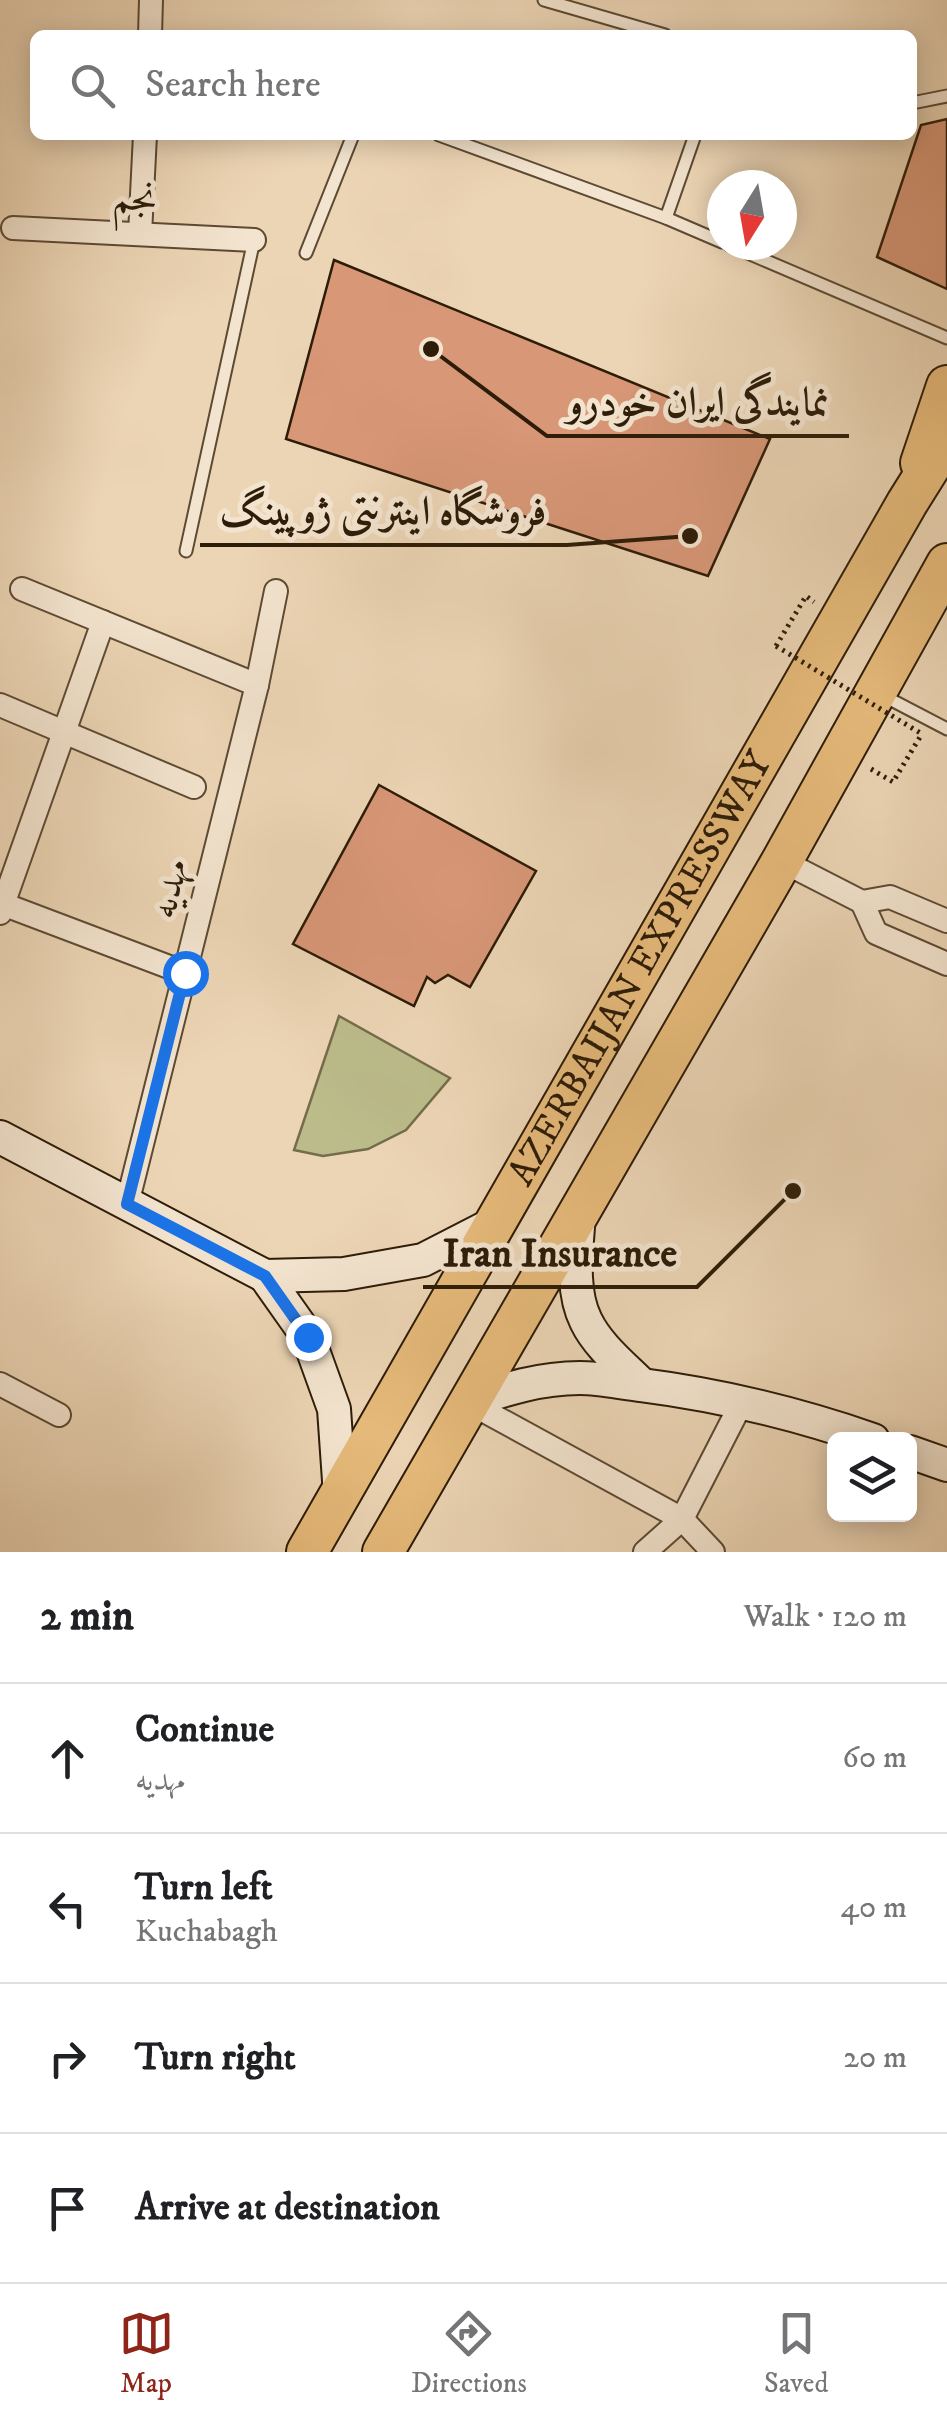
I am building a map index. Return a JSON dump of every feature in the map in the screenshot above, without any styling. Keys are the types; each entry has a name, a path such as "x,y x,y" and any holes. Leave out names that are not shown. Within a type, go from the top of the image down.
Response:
{"highway":[{"path":"908,503 947,386"},
{"name":"AZERBAIJAN EXPRESSWAY","path":"307,1552 947,439"},
{"name":"AZERBAIJAN EXPRESSWAY","path":"382,1552 782,862 947,564"}],"main road":[{"path":"0,1136 265,1276 308,1337 334,1408 340,1495"},
{"path":"579,1211 576,1289 586,1321 642,1386"},
{"path":"265,1276 344,1274 423,1260 497,1222"},
{"path":"468,1402 516,1385 582,1378 742,1402 851,1432"},
{"path":"917,1454 947,1465"}],"street":[{"path":"150,30 151,0"},
{"path":"140,234 145,140"},
{"name":"نجم","path":"12,228 254,240"},
{"path":"22,589 257,685"},
{"name":"مهدیه","path":"127,1204 257,685 276,592"},
{"path":"103,622 1,906 185,973"},
{"path":"0,705 194,788"},
{"path":"782,862 862,902 890,897 947,921"},
{"path":"862,902 876,934 947,964"},
{"path":"0,1384 59,1415"},
{"path":"468,1402 682,1519 713,1552"},
{"path":"646,1552 682,1519 742,1402"}],"lane":[{"path":"544,0 649,30"},
{"path":"917,102 947,96"},
{"path":"306,253 352,140"},
{"path":"453,140 707,236"},
{"path":"666,218 693,140"},
{"path":"186,551 254,240"},
{"path":"763,260 947,338"},
{"path":"876,692 947,729"}],"path":[{"path":"806,596 776,646 922,734 893,782"}],"green space":[{"path":"339,1016 450,1078 406,1130 368,1149 323,1156 294,1150"}],"building":[{"path":"947,119 947,289 877,257 921,125"},
{"path":"334,260 770,439 708,576 286,439"},
{"path":"379,785 536,871 470,987 448,975 435,983 427,977 414,1006 293,944"}],"place":[{"name":"نمایندگی ایران خودرو","path":"431,349"},
{"name":"فروشگاه اینترنتی ژوپینگ","path":"690,536"},
{"name":"Iran Insurance","path":"793,1191"}],"route":[{"path":"185,973 127,1204 265,1276 308,1337"}]}
